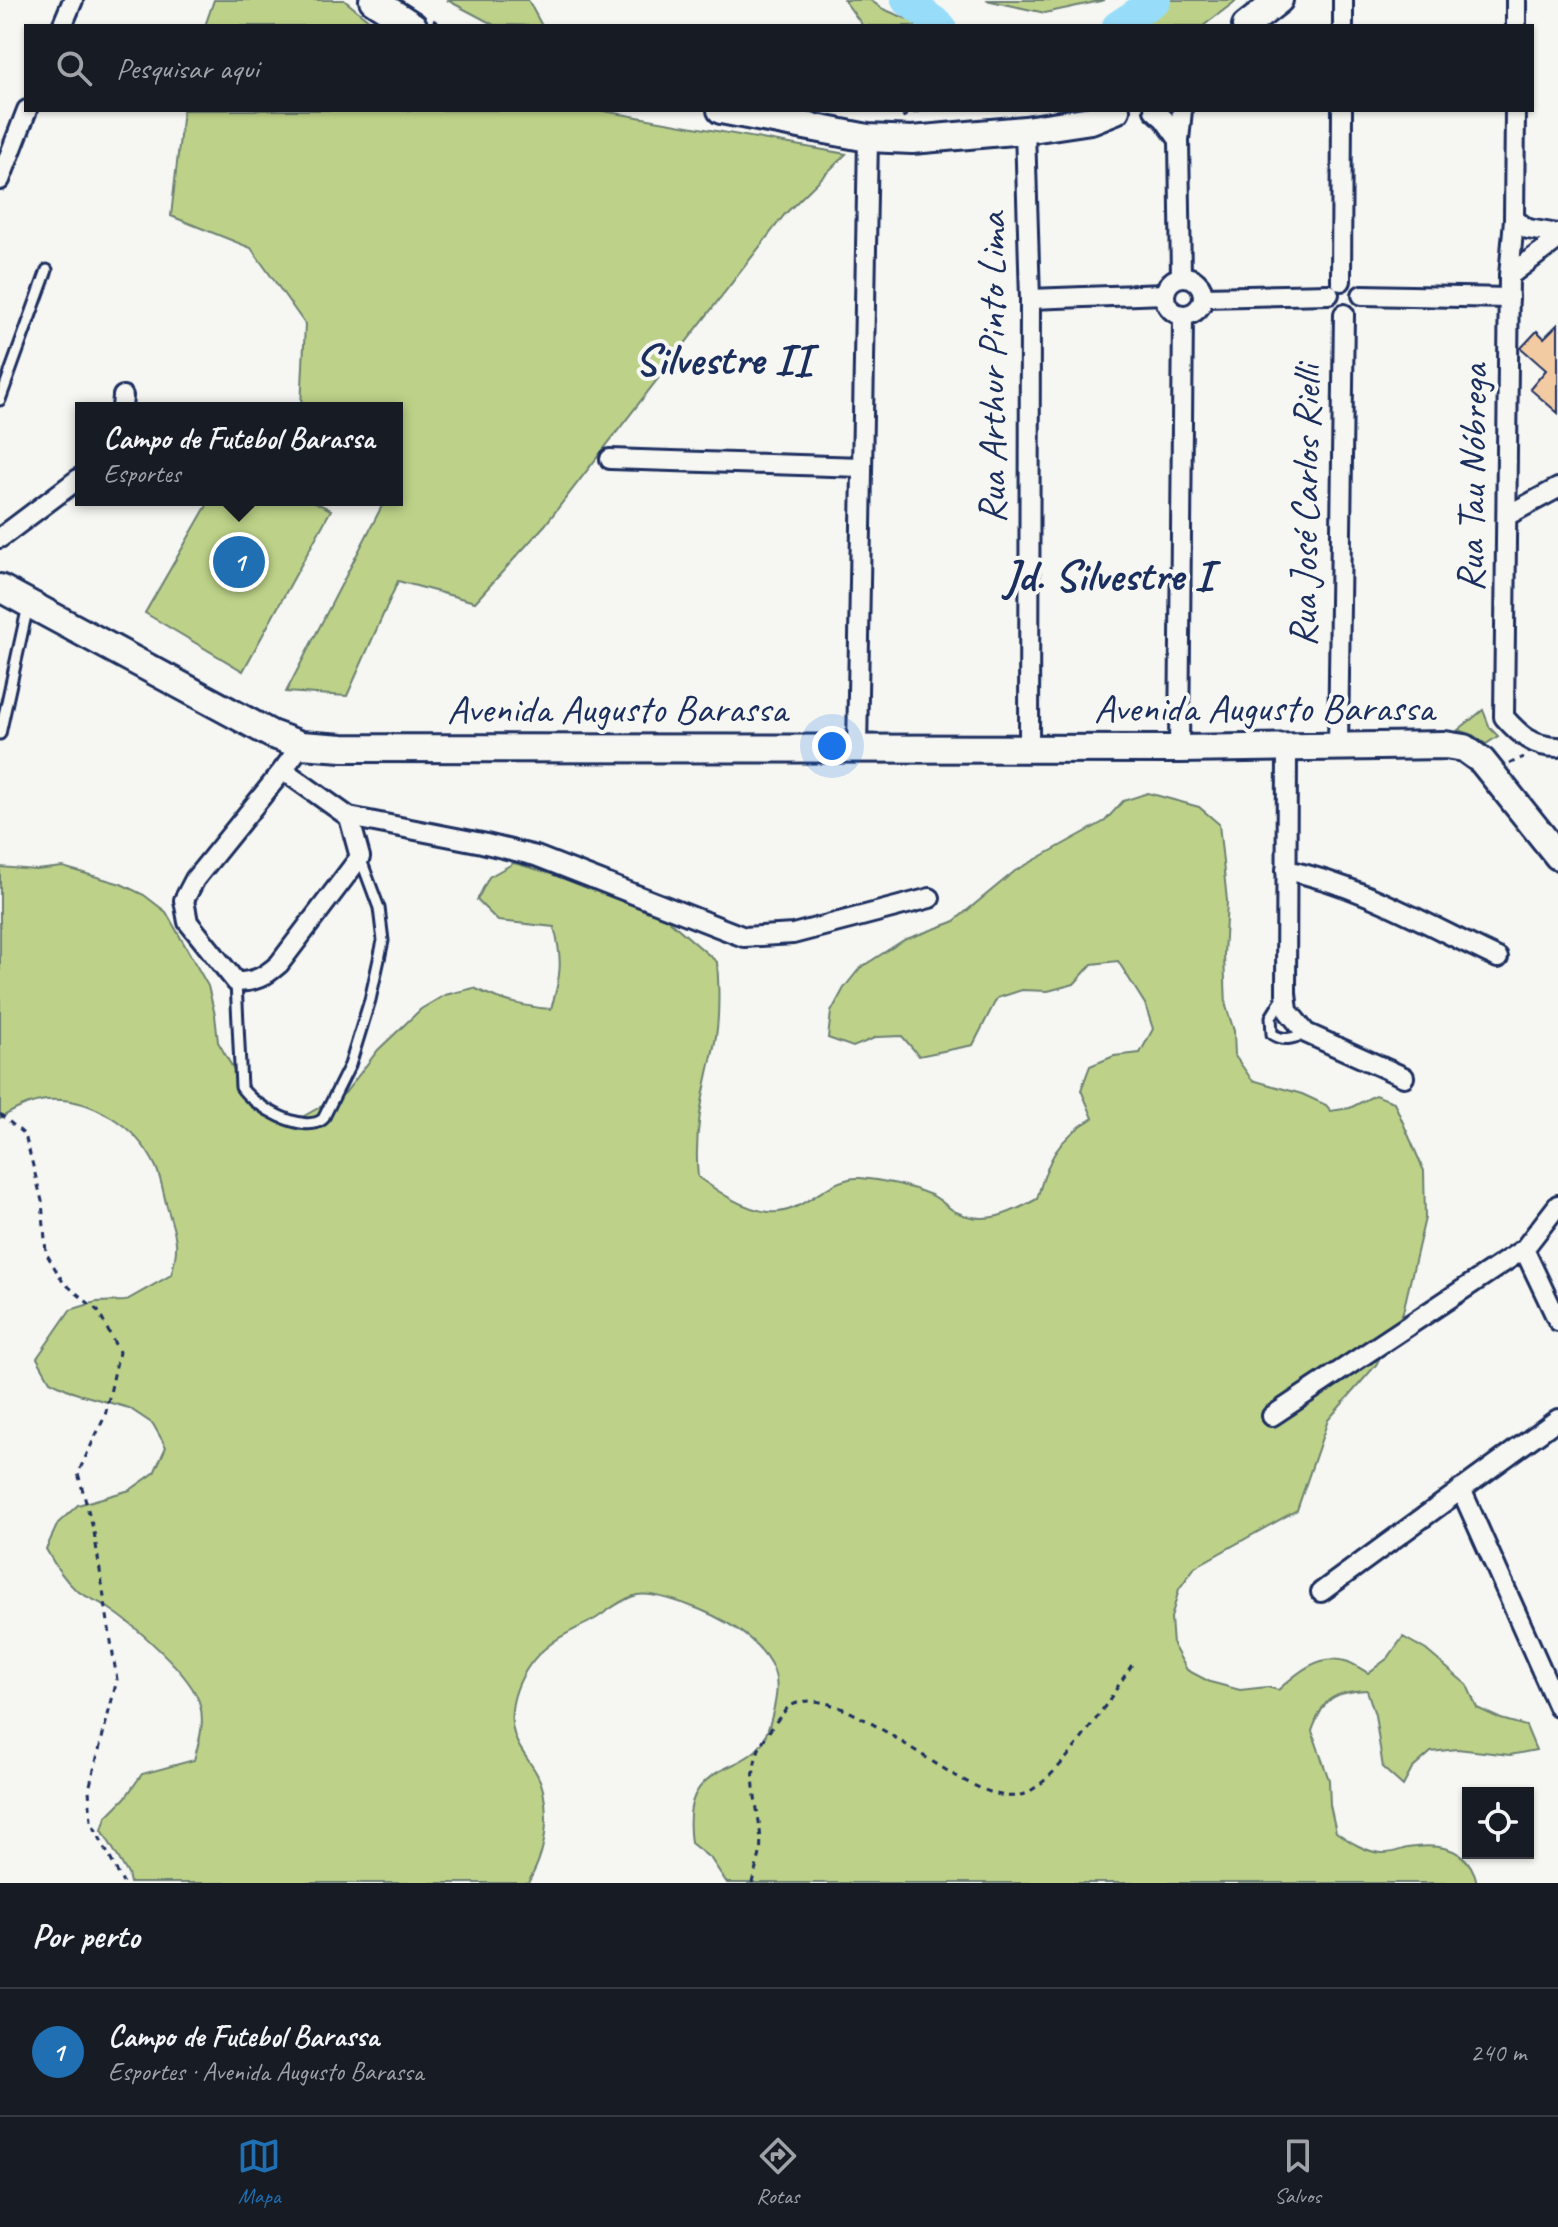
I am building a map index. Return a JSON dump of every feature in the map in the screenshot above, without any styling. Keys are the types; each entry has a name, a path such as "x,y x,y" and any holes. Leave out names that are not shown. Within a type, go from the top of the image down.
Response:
{"street":[{"path":"63,24 73,0"},
{"path":"373,0 410,24"},
{"path":"1249,24 1279,0"},
{"path":"1516,0 1516,24"},
{"path":"1341,2 1343,24"},
{"path":"0,180 26,112"},
{"path":"732,112 868,138 912,140 1025,130 1091,120 1111,112"},
{"path":"1156,112 1179,140"},
{"path":"1181,277 1179,140 1182,112"},
{"path":"1203,297 1335,287 1350,281 1358,286 1362,295 1357,308 1344,314 1329,303 1335,287 1342,112"},
{"name":"Rua Tau Nóbrega","path":"1515,112 1514,219 1509,276 1504,717 1521,737 1551,747"},
{"name":"Rua Arthur Pinto Lima","path":"1025,130 1030,299 1029,750"},
{"path":"857,749 868,138"},
{"path":"1514,219 1528,229 1558,236"},
{"path":"1509,276 1558,236"},
{"path":"1181,277 1199,284 1203,297 1196,310 1183,315 1170,308 1165,294 1173,280 1181,277"},
{"path":"1030,299 1165,294"},
{"path":"1362,295 1509,298"},
{"name":"Rua José Carlos Rielli","path":"1338,748 1344,314"},
{"path":"1179,749 1183,315"},
{"path":"610,459 862,467"},
{"path":"0,538 75,482"},
{"path":"1508,515 1558,488"},
{"name":"Avenida Augusto Barassa","path":"0,588 271,734 301,745 343,748 1029,750 1445,745 1464,748 1491,772"},
{"path":"301,745 195,879 184,900 188,922 236,982 264,978 279,964 360,857 349,817"},
{"path":"1287,749 1288,1011 1301,1027 1404,1077"},
{"path":"283,770 349,817 536,856 744,937 793,934 930,898"},
{"path":"1491,772 1558,856"},
{"path":"1286,870 1322,877 1353,889 1498,958"},
{"path":"1272,1416 1524,1249 1558,1205"},
{"path":"1524,1249 1558,1321"},
{"path":"1321,1592 1558,1419"},
{"path":"1461,1489 1558,1707"}],"lane":[{"path":"0,400 47,270"},
{"path":"0,734 18,640 29,603"},
{"path":"236,982 241,1087 247,1096 282,1118 308,1126 316,1125 323,1119 350,1065 370,1000 383,941 379,908 360,857"},
{"path":"1286,993 1271,1017 1272,1034 1280,1039 1290,1039 1301,1027"}],"path":[{"path":"1491,772 1551,747"},
{"path":"0,1114 25,1135 42,1201 46,1253 63,1282 98,1311 119,1352 105,1416 78,1473 94,1532 117,1680 89,1789 91,1821 123,1883"},
{"path":"752,1883 760,1852 752,1773 762,1741 789,1707 815,1700 845,1709 990,1794 1022,1795 1046,1779 1095,1722 1135,1660"}],"green space":[{"path":"214,0 344,0 374,24 206,24"},
{"path":"447,0 528,0 541,24 492,24"},
{"path":"844,0 870,0 883,9 920,24 862,24"},
{"path":"986,0 1105,0 1045,13"},
{"path":"1158,0 1237,0 1206,24 1123,24"},
{"path":"183,112 609,112 846,154 785,214 545,525 475,602 398,581 347,696 286,692 382,506 403,506 403,402 301,402 305,324 251,248 171,216"},
{"path":"207,506 323,506 331,510 243,671 145,613"},
{"path":"1483,710 1490,728 1498,736 1486,744 1458,730"},
{"path":"1148,793 1199,807 1219,824 1227,901 1224,955 1226,1006 1234,1031 1235,1056 1252,1080 1302,1094 1326,1105 1331,1111 1350,1108 1375,1095 1394,1102 1424,1171 1425,1218 1403,1312 1376,1365 1328,1420 1297,1510 1195,1567 1179,1589 1171,1618 1173,1645 1187,1670 1210,1682 1240,1690 1267,1687 1278,1690 1308,1666 1326,1660 1348,1662 1368,1673 1388,1658 1403,1637 1426,1650 1467,1685 1477,1708 1526,1726 1536,1750 1510,1755 1457,1749 1431,1752 1412,1769 1403,1786 1383,1768 1375,1715 1367,1690 1337,1695 1331,1699 1325,1704 1312,1731 1329,1780 1336,1832 1369,1851 1388,1853 1430,1846 1451,1850 1467,1862 1477,1883 727,1883 711,1859 691,1843 691,1806 694,1796 707,1779 750,1755 762,1742 775,1702 776,1676 761,1650 733,1627 687,1605 660,1597 637,1595 553,1642 530,1665 517,1690 513,1703 513,1729 517,1742 541,1783 546,1814 542,1850 528,1883 130,1883 128,1874 102,1830 106,1817 142,1774 194,1760 202,1726 200,1705 186,1679 161,1651 118,1615 75,1589 46,1549 58,1523 78,1505 130,1490 154,1473 166,1447 153,1424 129,1408 75,1393 50,1381 37,1358 70,1310 96,1302 125,1301 171,1275 176,1239 156,1167 137,1139 111,1117 80,1103 46,1100 28,1104 0,1118 0,867 36,870 63,867 121,884 144,895 166,912 208,986 218,1042 246,1091 266,1112 295,1121 345,1093 378,1050 421,1009 445,995 474,988 512,1003 551,1009 560,968 554,927 498,921 477,900 489,877 514,863 601,888 653,907 717,962 718,1022 699,1125 698,1177 740,1204 769,1212 793,1208 837,1183 860,1178 914,1189 935,1197 956,1212 988,1218 1008,1213 1037,1199 1045,1173 1062,1143 1093,1118 1081,1090 1090,1066 1114,1056 1140,1053 1153,1029 1145,1004 1118,961 1092,964 1074,984 1048,991 1022,990 997,998 973,1045 919,1056 902,1036 877,1037 853,1047 828,1038 831,1012 860,968 904,940 953,922 1015,871 1105,821 1123,801"}],"building":[{"path":"1558,324 1558,413 1530,389 1546,370 1521,348 1537,331 1544,338"}],"waterway":[{"path":"906,0 938,24"},
{"path":"1120,24 1156,0"}],"place":[{"name":"Campo de Futebol Barassa","path":"239,562"}],"district":[{"name":"Silvestre II","path":"723,359"},
{"name":"Jd. Silvestre I","path":"1108,575"}]}
